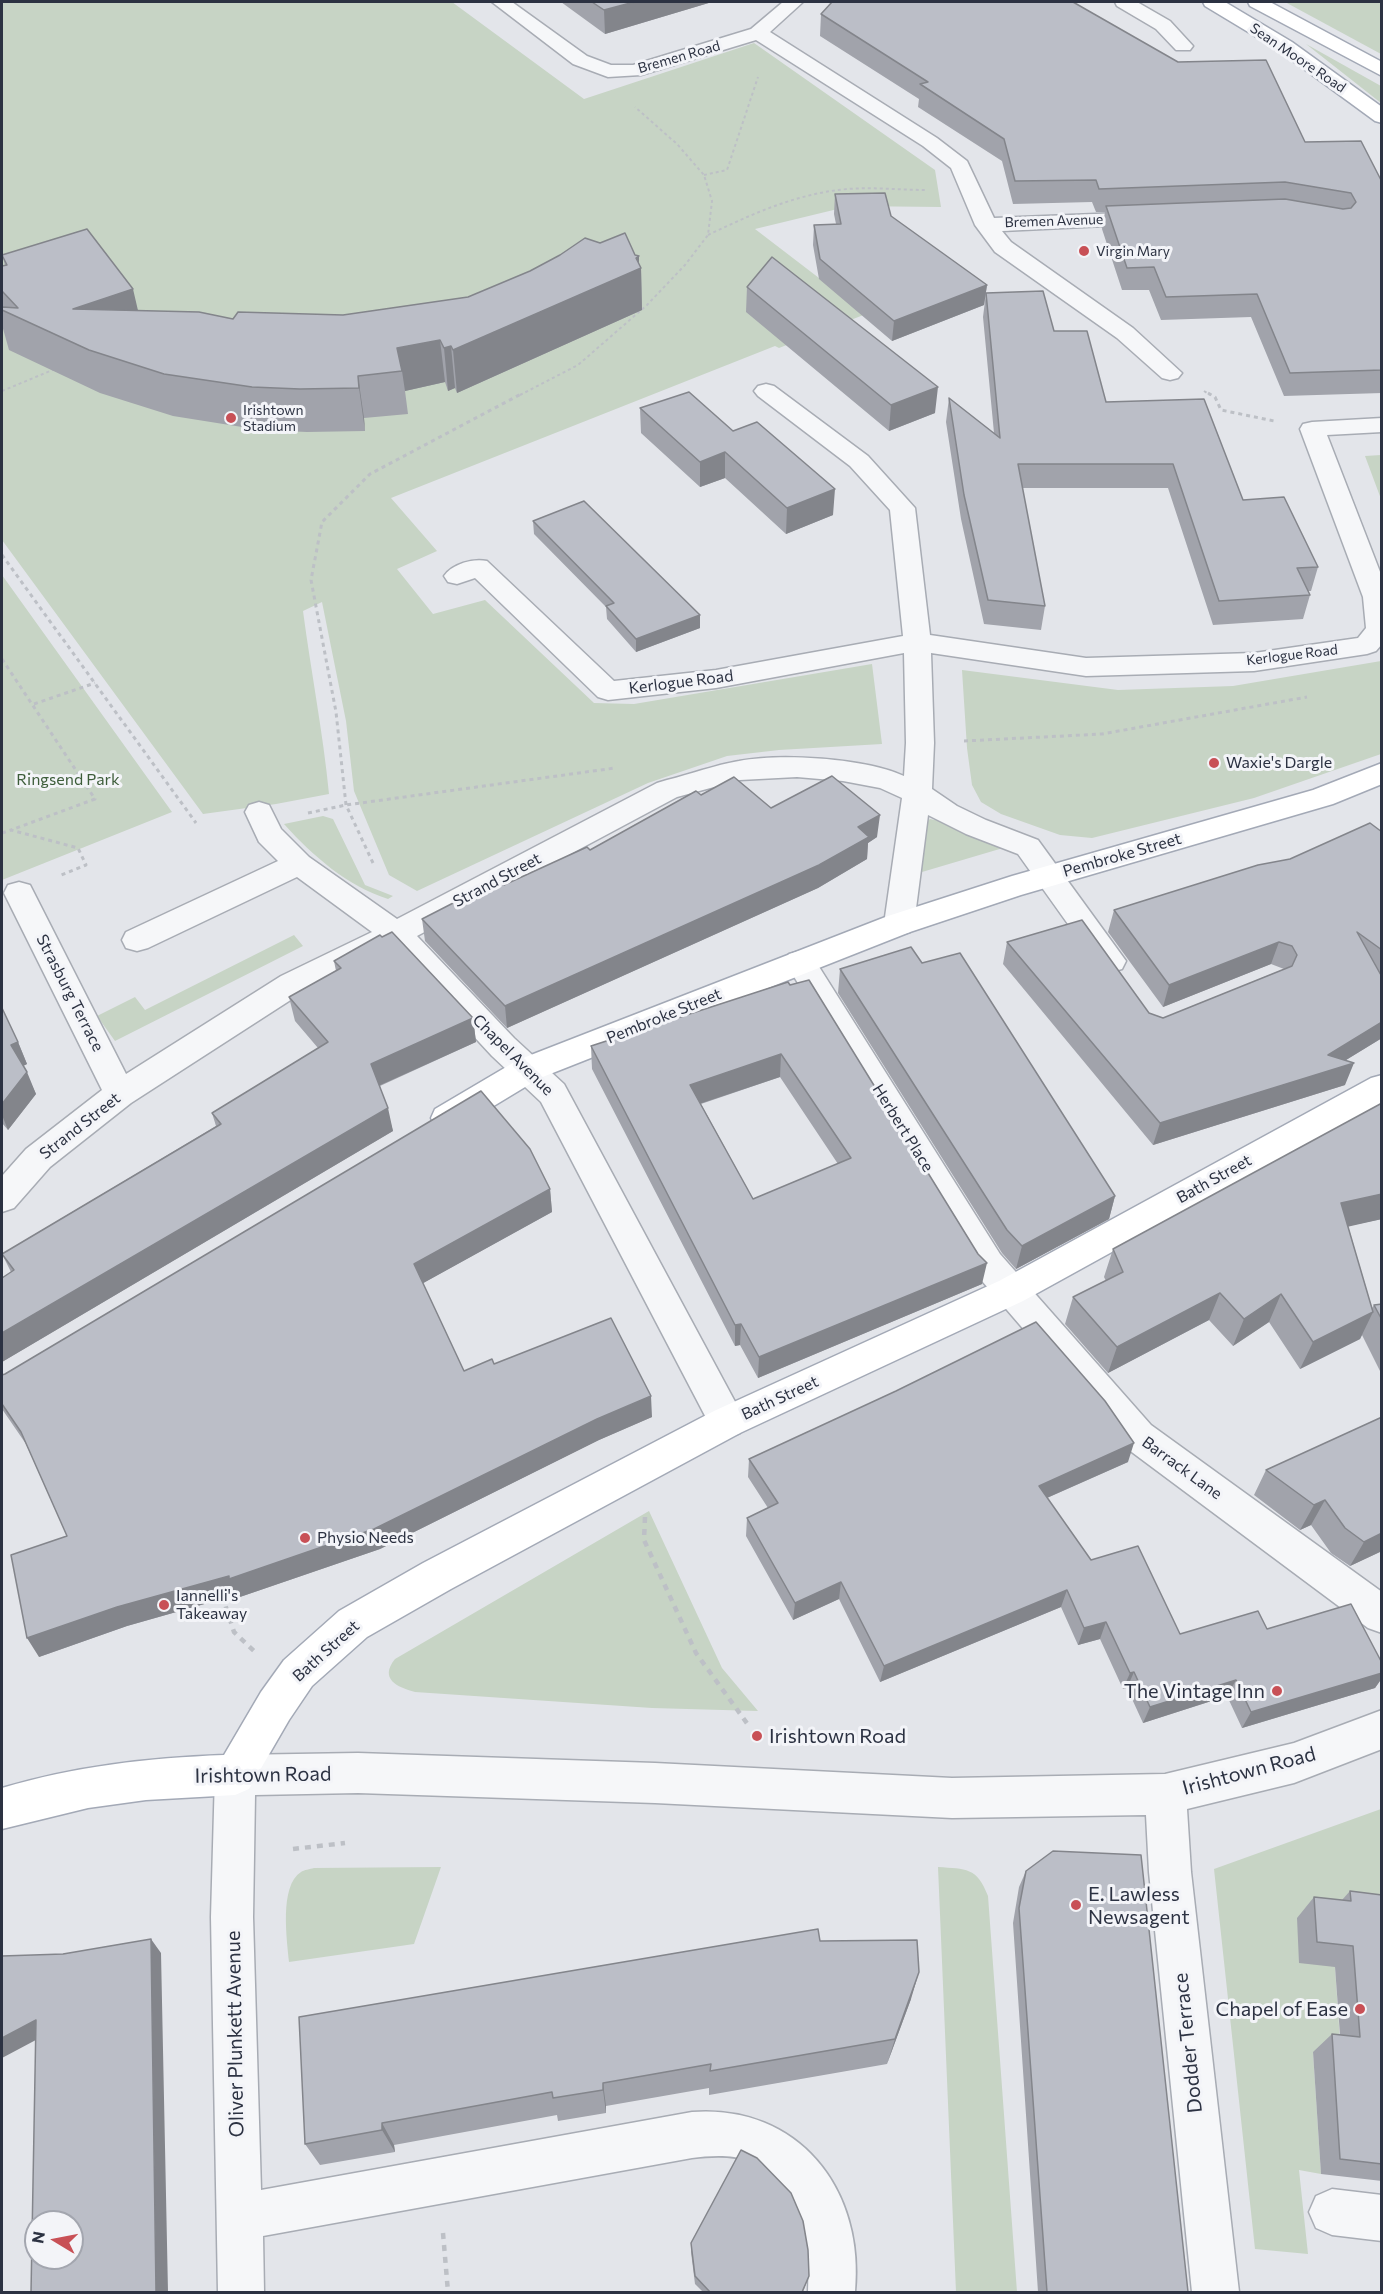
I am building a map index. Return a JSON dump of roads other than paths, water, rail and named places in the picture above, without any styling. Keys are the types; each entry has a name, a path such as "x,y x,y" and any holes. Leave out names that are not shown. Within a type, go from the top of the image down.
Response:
{"main road":[{"name":"Sean Moore Road","path":"1212,2 1284,46 1382,117"},
{"name":"Sean Moore Road","path":"1257,2 1382,70"},
{"name":"Pembroke Street","path":"420,1134 529,1069 900,924 1051,876 1323,797 1382,773"},
{"name":"Bath Street","path":"235,1775 275,1706 298,1673 353,1623 728,1422 1011,1291 1382,1087"},
{"name":"Irishtown Road","path":"2,1809 87,1788 160,1777 235,1775"}],"street":[{"name":"Bremen Road","path":"501,2 580,60 608,71 633,71 758,33 794,2"},
{"path":"1124,2 1163,25 1183,46"},
{"name":"Bremen Avenue","path":"758,33 930,142 960,165 987,225 1003,247 1125,333 1170,373"},
{"name":"Bremen Avenue","path":"987,225 1163,217"},
{"path":"766,391 859,461 902,508 917,642 920,743 917,793 900,924"},
{"name":"Kerlogue Road","path":"457,576 478,567 608,691 716,679 917,642 1086,667 1254,662 1367,645 1379,629 1376,597 1312,429 1382,425"},
{"name":"Strand Street","path":"2,1198 38,1158 120,1094 292,984 396,933 667,790 740,770 797,767 843,771 886,779 917,793"},
{"path":"917,793 966,822 1028,847 1124,980"},
{"name":"Chapel Avenue","path":"259,812 269,836 299,864 396,933 503,1047 553,1093 728,1422"},
{"path":"137,940 299,864"},
{"name":"Strasburg Terrace","path":"20,893 120,1094"},
{"name":"Herbert Place","path":"800,962 988,1264 1011,1291"},
{"name":"Barrack Lane","path":"1011,1291 1138,1436 1382,1615"},
{"name":"Irishtown Road","path":"235,1775 358,1773 655,1783 952,1798 1165,1794 1294,1762 1382,1729"},
{"name":"Oliver Plunkett Avenue","path":"235,1775 232,1917 241,2292"},
{"name":"Dodder Terrace","path":"1165,1794 1170,1872 1215,2292"},
{"path":"240,2217 692,2135 718,2133 760,2142 796,2169 821,2210 831,2242 834,2277 831,2292"},
{"path":"1332,2212 1382,2218"}],"place":[{"name":"Virgin Mary","path":"1084,251"},
{"name":"Irishtown Stadium","path":"231,418"},
{"name":"Waxie's Dargle","path":"1214,763"},
{"name":"Physio Needs","path":"305,1538"},
{"name":"Iannelli's Takeaway","path":"164,1605"},
{"name":"The Vintage Inn","path":"1277,1691"},
{"name":"Irishtown Road","path":"757,1736"},
{"name":"E. Lawless Newsagent","path":"1076,1905"},
{"name":"Chapel of Ease","path":"1360,2009"}],"park label":[{"name":"Ringsend Park","path":"68,780"}]}
